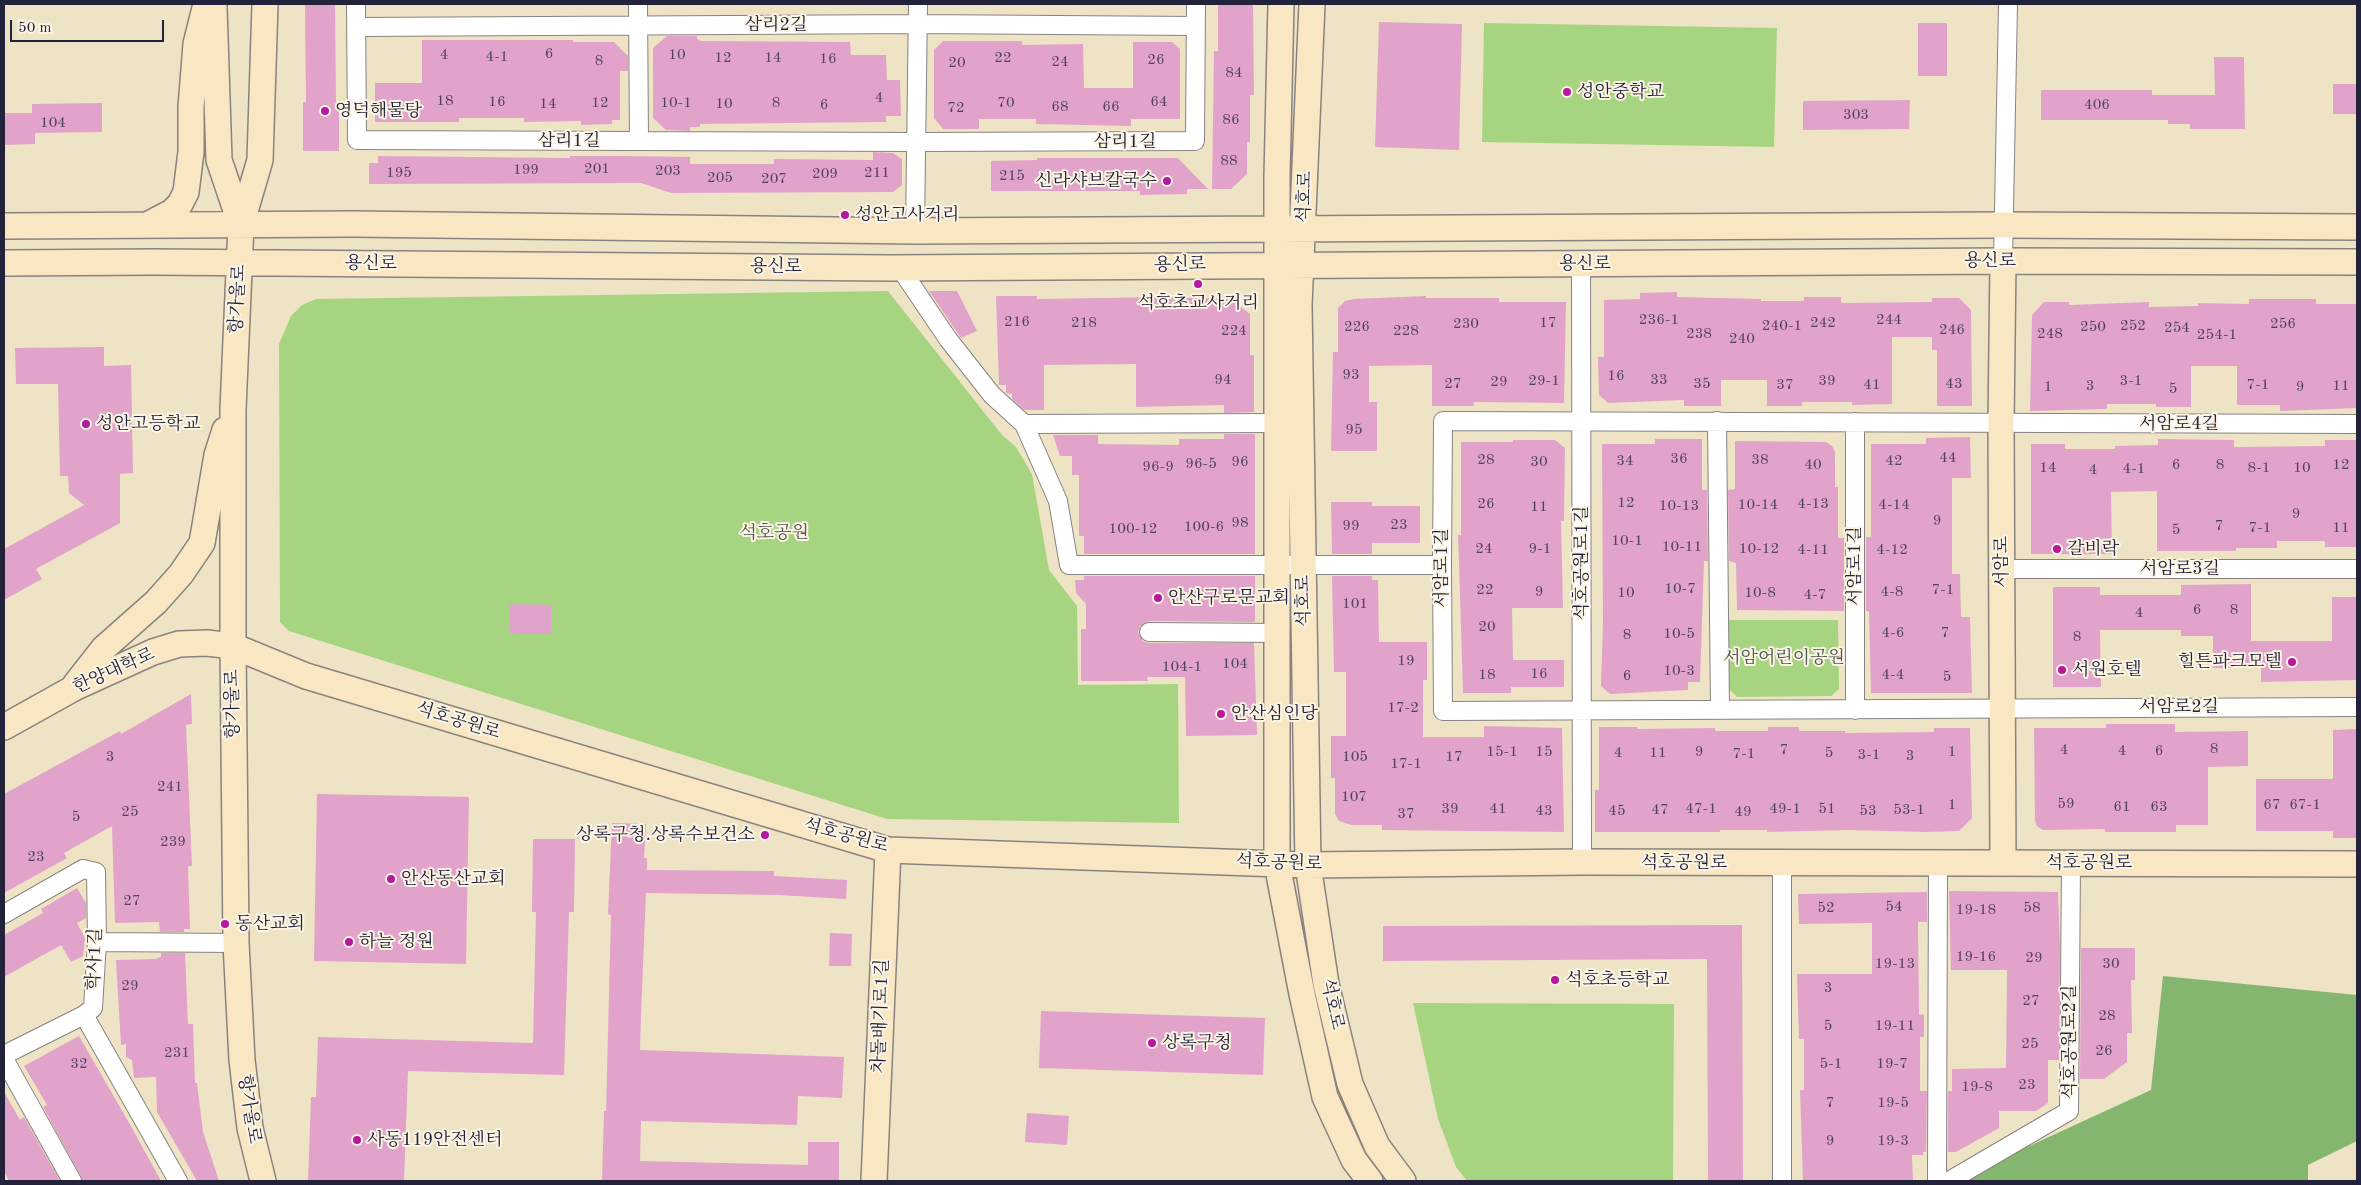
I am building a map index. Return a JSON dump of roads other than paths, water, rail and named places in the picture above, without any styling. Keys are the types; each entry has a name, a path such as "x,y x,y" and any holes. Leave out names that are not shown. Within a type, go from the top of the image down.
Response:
{"main road":[{"path":"149,224 172,212 180,204 186,192 191,152 194,62 206,4"},
{"name":"항가울로","path":"214,4 219,160 241,225"},
{"name":"항가울로","path":"263,1181 250,1128 242,1060 236,943 232,646 233,409 241,225 260,160 265,4"},
{"name":"석호로","path":"1281,4 1277,230 1289,265 1300,379 1308,865 1326,984 1350,1084 1377,1146 1402,1181"},
{"name":"석호로","path":"1312,4 1304,230 1289,265 1276,423 1278,633 1277,864 1302,994 1325,1097 1354,1160 1370,1181"},
{"name":"용신로","path":"4,226 354,224 915,231 2003,225 2357,227"},
{"name":"용신로","path":"4,263 900,268 2003,261 2357,262"},
{"name":"서암로","path":"2003,261 2001,423 2003,863"},
{"path":"74,688 104,648 156,602 180,574 202,543 216,455 233,409"},
{"name":"한양대학로","path":"4,727 74,688 154,652 179,644 232,646"},
{"name":"석호공원로","path":"232,646 306,676 888,850 1308,865 1582,862 2357,864"},
{"name":"차돌배기로1길","path":"874,1181 888,850"}],"street":[{"name":"삼리1길","path":"356,4 357,140 917,142 1195,141 1196,4"},
{"path":"638,4 638,141"},
{"path":"915,231 918,4"},
{"path":"2003,261 2008,4"},
{"name":"삼리2길","path":"357,27 918,24 1195,26"},
{"name":"석호공원로1길","path":"1581,264 1582,862"},
{"path":"900,268 948,339 987,388 1024,424 1276,423"},
{"name":"서암로1길","path":"2001,423 1444,420 1442,565 1443,711 2001,708"},
{"path":"1716,421 1720,710"},
{"name":"서암로1길","path":"1855,422 1855,710"},
{"name":"서암로4길","path":"2001,423 2357,424"},
{"name":"석호로","path":"1024,424 1058,501 1069,565 1277,566"},
{"path":"1277,566 1442,565"},
{"name":"서암로3길","path":"2002,569 2357,569"},
{"path":"1149,632 1278,633"},
{"name":"서암로2길","path":"2001,708 2357,707"},
{"path":"1782,863 1782,1181"},
{"name":"석호공원로2길","path":"1949,1181 2069,1111 2071,863"},
{"path":"1937,1181 1938,864"},
{"name":"학사1길","path":"4,914 83,869 96,872 97,942 93,1008 84,1015 178,1181"},
{"path":"97,942 236,943"},
{"path":"72,1181 4,1057 84,1015"}],"place":[{"name":"성안중학교","path":"1567,92"},
{"name":"영덕해물탕","path":"325,111"},
{"name":"신라샤브칼국수","path":"1167,181"},
{"name":"성안고사거리","path":"845,215"},
{"name":"석호초교사거리","path":"1198,284"},
{"name":"성안고등학교","path":"86,424"},
{"name":"갈비락","path":"2057,549"},
{"name":"안산구로문교회","path":"1158,598"},
{"name":"힐튼파크모텔","path":"2292,662"},
{"name":"서원호텔","path":"2062,670"},
{"name":"안산심인당","path":"1221,714"},
{"name":"상록구청.상록수보건소","path":"765,835"},
{"name":"안산동산교회","path":"391,879"},
{"name":"동산교회","path":"225,924"},
{"name":"하늘 정원","path":"349,942"},
{"name":"석호초등학교","path":"1555,980"},
{"name":"상록구청","path":"1152,1043"},
{"name":"사동119안전센터","path":"357,1140"}],"park label":[{"name":"석호공원","path":"774,533"},
{"name":"서암어린이공원","path":"1784,658"}]}
